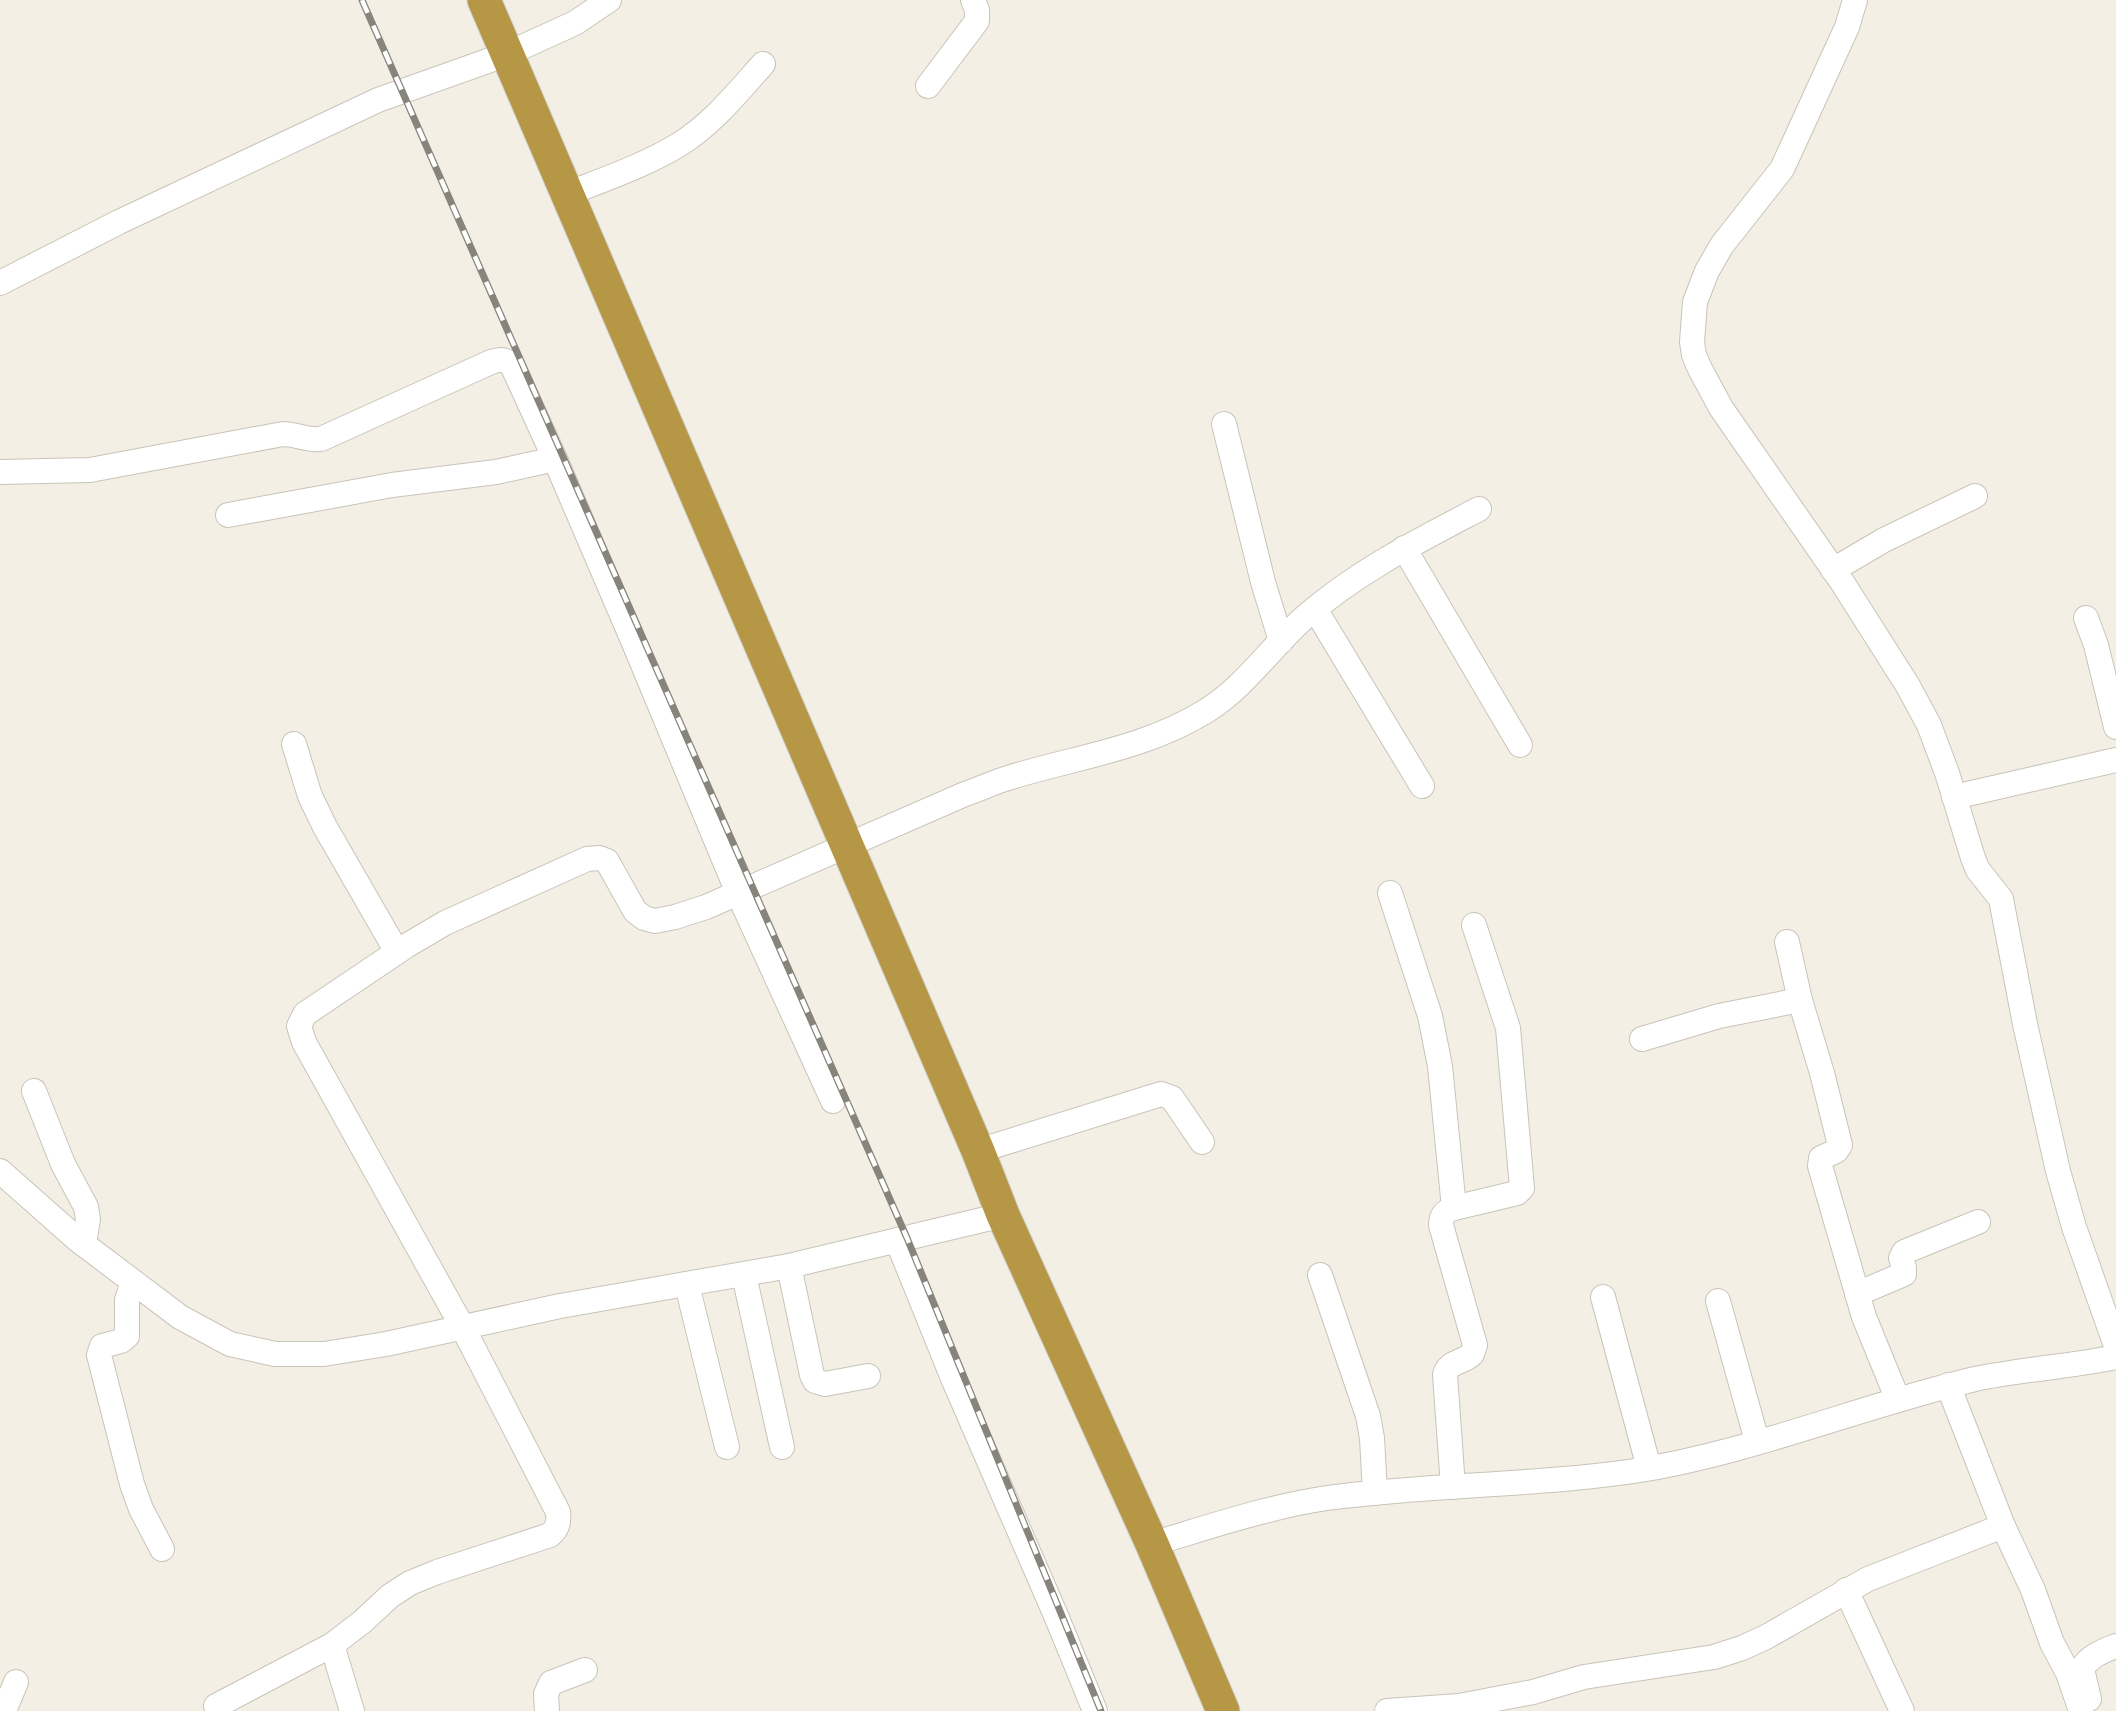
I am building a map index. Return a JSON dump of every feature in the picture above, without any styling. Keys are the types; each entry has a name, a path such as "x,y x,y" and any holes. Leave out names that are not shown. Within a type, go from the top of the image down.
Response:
{"highway":[{"path":"484,0 978,1151 1003,1215 1152,1544 1223,1711"}],"street":[{"path":"0,283 119,222 378,100 507,54 575,23 609,0"},
{"path":"928,86 977,21 977,10 972,0"},
{"path":"1855,0 1847,27 1782,169 1722,245 1707,271 1695,302 1692,331 1694,355 1721,408 1833,570 1902,676 1924,715 1940,754 1975,864 2001,899 2025,1024 2058,1171 2074,1227 2116,1346"},
{"path":"567,194 648,161 681,143 732,98 763,64"},
{"path":"0,472 90,470 283,434 299,435 312,440 321,439 499,359 507,361 512,365 555,459 674,736 738,893 833,1101"},
{"path":"1224,424 1263,582 1281,641"},
{"path":"228,515 382,487 496,472 555,459"},
{"path":"1833,570 1884,540 1975,495"},
{"path":"216,1706 332,1645 390,1596 411,1583 437,1572 550,1535 556,1530 559,1521 558,1512 463,1328 300,1033 300,1020 305,1014 397,952 445,923 586,859 599,858 608,861 635,911 644,918 655,921 675,917 706,907 965,794 1007,778 1099,755 1177,728 1237,688 1281,641 1356,577 1404,548 1479,509"},
{"path":"1404,548 1520,746"},
{"path":"1316,609 1422,786"},
{"path":"2086,618 2108,662 2116,727"},
{"path":"294,744 310,796 325,827 397,952"},
{"path":"1954,797 2116,760"},
{"path":"1390,893 1430,1016 1440,1066 1454,1208"},
{"path":"1453,1487 1445,1375 1450,1365 1472,1354 1475,1345 1442,1225 1443,1215 1447,1210 1520,1192 1522,1184 1508,1028 1474,924"},
{"path":"1787,942 1839,1145 1836,1151 1823,1155 1819,1162 1864,1317 1898,1400"},
{"path":"1642,1040 1719,1016 1800,1000"},
{"path":"34,1091 63,1164 86,1207 88,1220 84,1244"},
{"path":"978,1151 1161,1094 1172,1098 1202,1142"},
{"path":"0,1171 84,1244 180,1317 230,1344 275,1354 324,1354 386,1344 560,1306 687,1286 789,1266 1003,1215"},
{"path":"1857,1294 1901,1276 1905,1271 1901,1258 1904,1252 1978,1222"},
{"path":"897,1240 952,1376 1095,1711"},
{"path":"789,1266 815,1381 825,1384 868,1376"},
{"path":"744,1275 782,1447"},
{"path":"1320,1275 1368,1416 1376,1493"},
{"path":"133,1282 127,1300 128,1336 121,1341 102,1346 99,1355 132,1484 141,1509 162,1549"},
{"path":"687,1286 727,1447"},
{"path":"1603,1297 1617,1342 1649,1468"},
{"path":"1718,1300 1757,1441"},
{"path":"1152,1544 1268,1510 1326,1498 1569,1479 1649,1468 1689,1460 1948,1385 2008,1372 2087,1363 2116,1357"},
{"path":"1948,1385 2003,1526 2033,1590 2052,1643 2068,1673 2081,1711"},
{"path":"1388,1711 1459,1706 1533,1692 1584,1677 1714,1657 1766,1637 1868,1579 2003,1526"},
{"path":"1846,1590 1902,1711"},
{"path":"332,1645 352,1711"},
{"path":"2092,1711 2082,1669 2086,1662 2095,1655 2116,1646"},
{"path":"547,1711 546,1694 551,1683 585,1670"},
{"path":"4,1711 16,1682"}],"railway":[{"path":"362,0 907,1238 1101,1711"}]}
